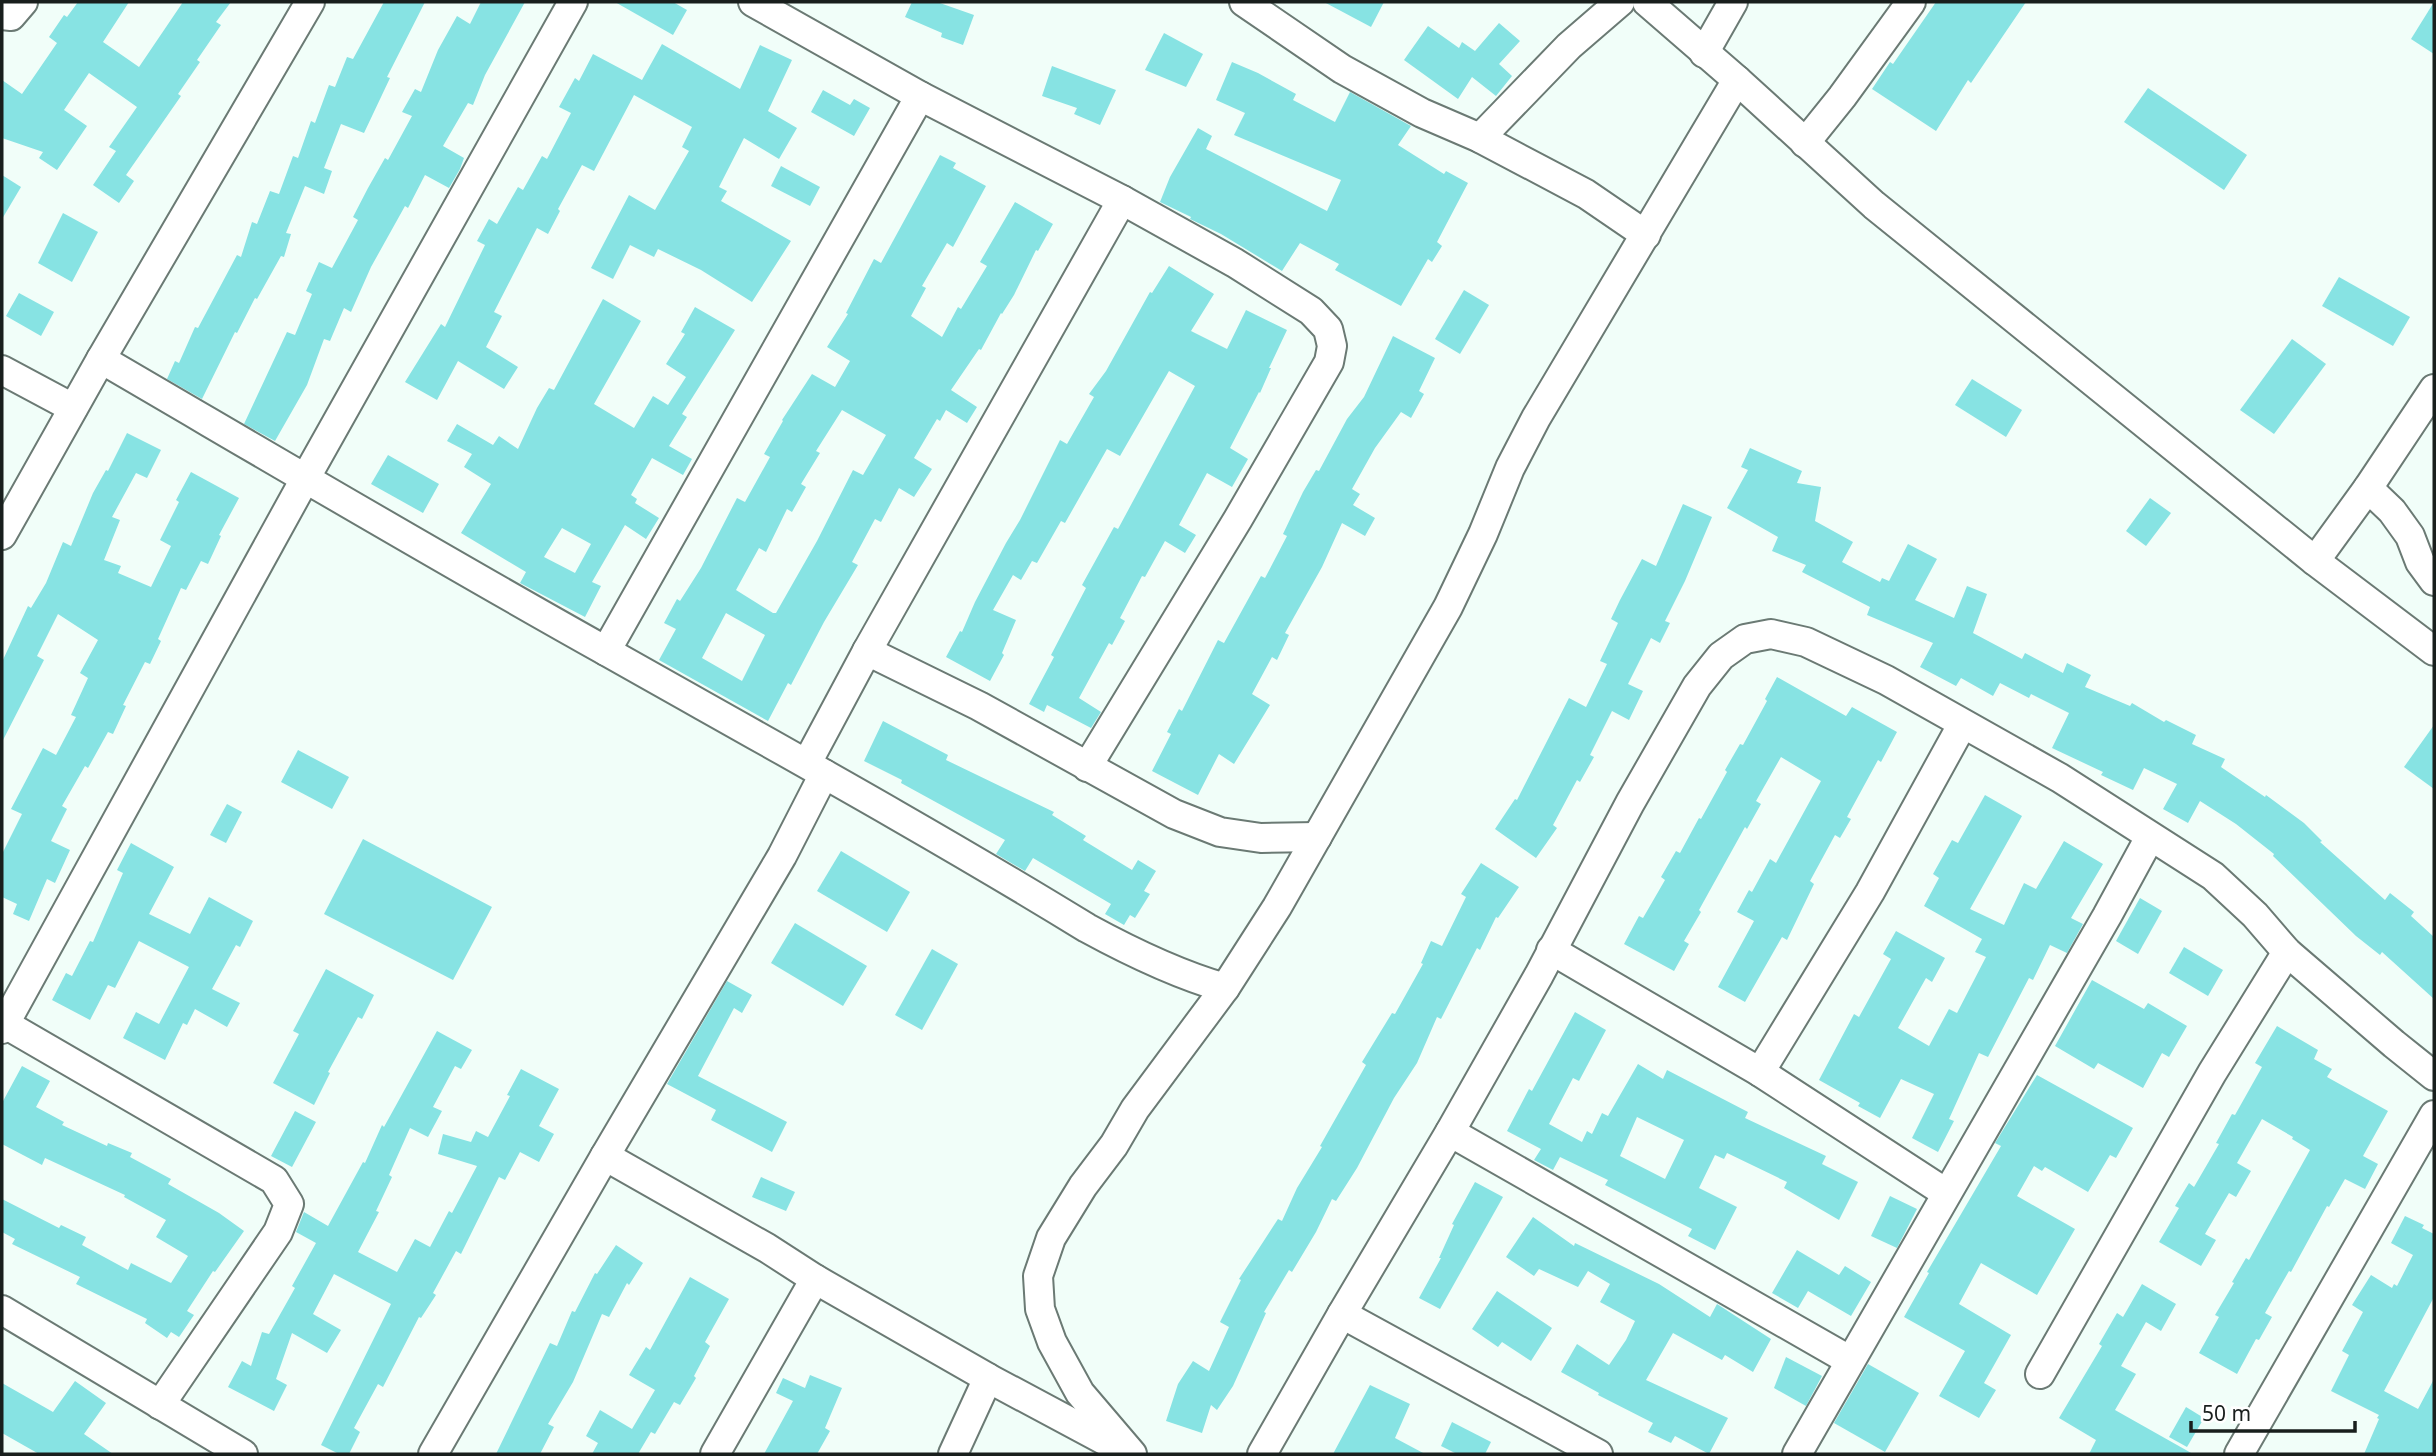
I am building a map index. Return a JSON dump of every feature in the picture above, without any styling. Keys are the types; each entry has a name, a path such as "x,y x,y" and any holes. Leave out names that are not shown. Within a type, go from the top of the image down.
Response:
{"street":[{"path":"2,15 10,16 23,2"},
{"path":"2,535 101,359 310,2"},
{"path":"160,1405 278,1232 289,1204 274,1180 3,1026 304,479 573,2"},
{"path":"753,2 920,96 1122,200 1235,263 1311,311 1328,329 1332,346 1329,362 1238,519 1087,766"},
{"path":"1244,2 1342,68 1422,113 1480,138 1586,194 1646,235"},
{"path":"1480,138 1569,46 1620,2"},
{"path":"1647,2 1874,205 2315,561 2434,651"},
{"path":"1704,53 1733,2"},
{"path":"1805,143 1910,2"},
{"path":"1131,1454 1080,1393 1058,1352 1040,1309 1038,1276 1051,1238 1135,1109 1225,988 1277,906 1448,607 1483,534 1510,468 1536,418 1737,80"},
{"path":"606,651 920,96"},
{"path":"433,1454 604,1156 782,856 815,768 867,651 1122,200"},
{"path":"101,359 304,479 815,768 1130,952 1192,979 1225,988"},
{"path":"2,370 73,408"},
{"path":"2315,561 2368,488 2434,388"},
{"path":"2368,488 2392,511 2410,536 2420,562 2434,581"},
{"path":"1262,1454 1450,1132 1698,685 1721,656 1745,639 1771,634 1806,642 1886,680 2060,778 2213,876 2255,915 2287,952 2434,1076"},
{"path":"867,651 979,706 1174,814 1220,832 1261,838 1317,837"},
{"path":"1760,1072 1870,892 1962,725"},
{"path":"1797,1454 2150,837"},
{"path":"1551,950 1760,1072 1946,1193"},
{"path":"2040,1374 2212,1073 2287,952"},
{"path":"2239,1454 2434,1115"},
{"path":"1450,1132 1849,1360"},
{"path":"604,1156 988,1378 1131,1454"},
{"path":"715,1454 815,1279"},
{"path":"2,1310 243,1454"},
{"path":"1342,1314 1556,1444 1598,1454"},
{"path":"953,1454 988,1378"}],"building":[{"path":"78,2 129,2 103,42 139,67 183,2 231,2 216,22 221,25 197,60 200,62 178,94 181,96 126,175 134,181 119,203 93,185 116,151 109,147 137,107 89,73 64,110 87,126 57,170 39,158 43,152 2,138 2,80 22,94 57,43 49,37 64,15 67,17"},
{"path":"384,2 425,2 387,77 390,78 364,133 341,124 324,168 332,171 324,194 305,186 286,233 291,234 284,257 281,256 237,333 235,332 202,399 167,379 175,361 179,363 195,327 198,328 237,255 241,257 252,222 257,224 270,191 279,194 293,156 298,158 311,121 315,123 329,85 335,87 347,57 353,59"},
{"path":"481,2 525,2 485,75 473,105 468,103 443,146 464,158 460,169 449,188 425,175 371,267 351,312 344,308 330,341 324,339 307,385 275,441 244,424 287,332 295,335 312,294 306,291 319,262 332,268 358,220 353,217 368,188 385,158 388,160 412,116 402,112 415,89 421,92 438,50 457,16 470,24"},
{"path":"615,2 673,2 687,10 673,35"},
{"path":"912,2 937,2 974,15 963,45 941,37 942,33 905,17"},
{"path":"1324,2 1384,2 1371,27"},
{"path":"1936,2 2026,2 1971,83 1968,80 1936,131 1872,89 1890,62 1893,64"},
{"path":"2434,2 2434,54 2411,39"},
{"path":"1499,23 1520,41 1499,64 1512,76 1496,96 1472,77 1458,99 1404,60 1428,26 1459,48 1462,42 1475,51"},
{"path":"1164,33 1203,54 1186,87 1145,70"},
{"path":"662,44 740,89 760,45 792,60 768,111 797,128 779,159 744,138 719,187 727,191 721,201 791,241 752,302 701,270 658,249 654,257 630,245 613,279 591,268 629,195 655,210 689,151 682,147 692,127 634,95 594,171 582,165 548,234 537,228 494,312 502,316 486,347 518,367 504,389 458,361 437,400 405,382 441,324 445,327 485,245 477,241 489,219 497,224 518,187 523,190 542,156 547,159 571,113 559,107 575,78 579,81 593,54 642,80"},
{"path":"1232,62 1296,94 1293,100 1335,122 1350,92 1411,126 1398,145 1444,174 1446,171 1468,183 1437,242 1442,246 1432,262 1428,259 1401,306 1335,270 1339,264 1300,243 1282,271 1221,234 1190,219 1191,217 1160,202 1170,177 1198,128 1212,136 1206,149 1327,211 1341,180 1234,135 1245,113 1216,100"},
{"path":"1052,66 1116,90 1100,125 1074,114 1077,108 1042,96"},
{"path":"2148,88 2247,155 2224,190 2124,122"},
{"path":"823,90 850,105 854,99 870,108 854,136 811,112"},
{"path":"940,155 956,163 953,168 986,186 953,247 947,243 922,286 926,288 911,316 942,337 958,307 961,309 987,266 980,262 1015,202 1053,224 981,350 979,349 951,390 977,407 967,423 946,410 940,421 937,419 914,458 932,469 914,497 899,488 881,522 875,519 852,562 858,565 768,721 659,660 676,629 664,623 677,599 680,601 701,568 737,498 745,502 770,457 764,454 812,374 835,387 850,361 827,347 848,314 846,313 874,259 881,263","holes":["842,410 886,435 863,475 853,470 817,541 776,613 773,613 736,590 759,548 766,552 787,509 792,512 806,487 801,484 820,453 816,451","726,613 765,635 742,681 702,658"]},
{"path":"781,166 820,187 810,206 771,186"},
{"path":"2,175 21,187 2,219"},
{"path":"63,213 98,232 72,282 38,263"},
{"path":"1169,266 1214,294 1191,331 1227,349 1246,310 1287,330 1260,393 1230,448 1248,459 1232,487 1207,473 1179,525 1196,535 1185,553 1165,541 1145,577 1142,576 1120,618 1125,621 1112,645 1109,643 1079,698 1101,712 1091,728 1047,705 1044,712 1029,704 1086,588 1082,585 1114,527 1118,529 1195,386 1169,371 1120,456 1107,449 1065,523 1061,521 1037,563 1032,561 1021,580 1013,575 993,610 1016,620 1002,653 1004,655 990,681 946,657 960,631 962,632 1060,440 1067,444 1094,397 1089,394 1106,371 1150,292 1152,293"},
{"path":"2339,277 2410,317 2393,346 2322,306"},
{"path":"1464,290 1489,305 1460,354 1435,339"},
{"path":"19,293 54,312 41,336 6,316"},
{"path":"603,299 641,321 594,404 634,428 653,396 668,405 686,377 666,364 685,334 681,332 695,307 735,330 682,414 687,417 669,446 692,459 683,475 652,458 631,495 637,499 635,503 659,518 646,539 625,525 592,582 601,586 585,617 520,583 526,572 461,533 491,484 464,467 472,454 447,441 457,424 493,445 499,436 518,449 549,388 554,390","holes":["562,528 591,544 575,573 544,557"]},
{"path":"1393,336 1435,358 1419,391 1424,394 1411,418 1401,412 1375,448 1352,489 1360,494 1353,505 1375,518 1365,536 1342,523 1322,567 1285,633 1289,635 1277,660 1272,657 1252,694 1270,705 1234,764 1219,754 1198,795 1152,771 1171,734 1167,732 1179,709 1182,711 1218,640 1224,643 1261,576 1265,578 1287,536 1283,534 1303,492 1316,470 1319,471 1347,419 1364,397"},
{"path":"2292,339 2326,364 2274,434 2240,410"},
{"path":"1972,379 2022,410 2006,437 1955,405"},
{"path":"127,433 161,450 147,478 136,473 112,517 120,520 104,560 121,566 118,573 151,587 171,546 160,540 191,472 239,498 219,535 221,536 208,564 201,561 186,590 181,588 158,639 161,641 150,664 145,662 123,705 126,706 113,734 108,732 62,806 67,809 51,841 70,850 55,883 47,879 29,921 13,914 17,904 2,897 2,854 22,814 11,809 43,748 56,755 76,717 71,715 88,678 80,673 98,640 58,614 37,656 44,660 2,742 2,662 28,606 31,608 46,583 63,542 71,546 93,493 106,470 108,471"},
{"path":"1750,448 1802,471 1797,483 1821,487 1815,521 1853,542 1842,562 1880,582 1882,578 1889,581 1908,544 1937,559 1915,600 1954,618 1967,586 1987,594 1973,633 2022,659 2025,653 2063,673 2067,663 2091,675 2085,687 2130,706 2132,703 2164,722 2166,720 2196,735 2192,744 2225,759 2221,767 2304,823 2322,841 2320,842 2385,900 2390,893 2414,912 2411,916 2434,937 2434,999 2382,952 2380,955 2356,936 2273,856 2274,854 2236,824 2200,801 2188,823 2163,809 2177,784 2144,768 2133,790 2101,775 2103,772 2052,748 2069,713 2031,694 2029,698 2000,683 1993,696 1961,678 1956,686 1920,667 1933,643 1867,615 1870,607 1802,572 1806,565 1772,551 1778,537 1727,508 1748,470 1741,467"},
{"path":"388,455 439,484 423,513 371,484"},
{"path":"2150,498 2171,513 2146,546 2126,531"},
{"path":"1683,504 1712,517 1665,621 1670,623 1660,643 1651,638 1628,684 1643,691 1629,720 1612,711 1590,755 1594,757 1580,782 1577,780 1553,825 1557,828 1536,858 1495,829 1515,799 1517,800 1569,698 1586,707 1607,664 1600,661 1618,623 1611,619 1620,600 1642,559 1656,566"},
{"path":"1777,677 1846,716 1852,707 1897,732 1881,762 1878,760 1847,817 1851,819 1840,838 1835,835 1810,881 1814,884 1787,940 1782,937 1745,1002 1718,987 1754,921 1737,912 1749,890 1752,892 1770,859 1776,863 1821,781 1781,757 1756,801 1761,804 1747,829 1745,827 1699,910 1701,912 1684,941 1689,944 1674,971 1624,944 1639,916 1643,918 1665,880 1661,877 1676,851 1680,853 1699,818 1701,819 1727,772 1725,770 1740,744 1743,745 1767,701 1765,699"},
{"path":"883,721 948,755 946,760 1054,812 1052,815 1086,836 1083,840 1132,870 1138,860 1156,871 1144,891 1150,894 1135,918 1130,915 1124,925 1105,914 1111,904 1033,858 1025,871 996,854 1005,840 864,761"},
{"path":"2434,725 2434,789 2404,767"},
{"path":"298,750 349,777 332,809 281,782"},
{"path":"1985,795 2022,816 1970,909 2004,925 2024,883 2036,889 2064,841 2103,864 2071,918 2083,924 2067,953 2050,945 2033,980 2029,978 1988,1057 1979,1053 1949,1119 1954,1121 1938,1152 1912,1138 1934,1094 1901,1079 1880,1118 1858,1106 1860,1103 1819,1080 1854,1014 1859,1017 1891,959 1883,954 1896,931 1945,958 1932,982 1926,978 1898,1028 1929,1046 1949,1009 1957,1013 1986,957 1975,952 1982,939 1924,906 1939,878 1933,874 1952,840 1958,843"},
{"path":"227,804 242,812 226,843 210,835"},
{"path":"363,839 492,907 453,980 324,914"},
{"path":"131,843 174,867 149,914 190,934 209,897 253,921 240,947 236,945 212,989 240,1003 227,1027 195,1009 187,1025 183,1023 165,1060 123,1038 136,1012 159,1024 189,967 139,941 115,988 108,985 90,1020 52,1000 66,973 72,976 90,941 93,942 123,873 117,870"},
{"path":"841,851 910,892 887,932 817,891"},
{"path":"1481,863 1519,887 1498,918 1496,917 1480,950 1477,948 1441,1019 1437,1017 1417,1063 1394,1098 1357,1168 1336,1201 1332,1199 1292,1272 1289,1270 1264,1312 1266,1313 1233,1386 1217,1410 1211,1405 1202,1433 1166,1421 1178,1384 1193,1361 1209,1371 1229,1327 1220,1322 1241,1280 1239,1279 1278,1219 1282,1221 1297,1188 1366,1065 1362,1062 1392,1013 1395,1014 1423,964 1421,963 1431,941 1442,946 1466,897 1461,894"},
{"path":"2140,898 2162,911 2138,954 2116,941"},
{"path":"795,923 867,966 843,1006 771,963"},
{"path":"2184,947 2223,970 2208,996 2169,973"},
{"path":"932,949 958,964 922,1030 895,1015"},
{"path":"326,969 374,995 362,1019 358,1017 328,1072 330,1073 314,1105 273,1083 299,1034 293,1031"},
{"path":"2092,980 2144,1009 2148,1003 2187,1026 2169,1057 2162,1053 2143,1088 2098,1063 2094,1069 2055,1046"},
{"path":"727,981 752,995 742,1013 734,1008 698,1076 787,1122 772,1152 711,1120 716,1110 667,1084"},
{"path":"1575,1012 1606,1030 1579,1081 1573,1078 1549,1124 1582,1142 1587,1131 1592,1134 1602,1113 1608,1116 1638,1064 1663,1079 1667,1070 1748,1112 1745,1118 1826,1156 1822,1164 1858,1182 1839,1220 1784,1188 1787,1182 1727,1153 1724,1159 1715,1155 1699,1188 1737,1207 1715,1250 1688,1236 1692,1229 1605,1185 1608,1180 1560,1157 1553,1170 1534,1160 1541,1149 1507,1131 1529,1089 1532,1091","holes":["1637,1117 1684,1140 1665,1179 1620,1156"]},
{"path":"2277,1026 2318,1050 2314,1059 2332,1069 2327,1077 2388,1111 2363,1156 2378,1164 2365,1189 2345,1179 2265,1313 2272,1317 2259,1340 2256,1339 2237,1374 2199,1353 2219,1317 2215,1315 2234,1283 2232,1282 2246,1258 2249,1260 2310,1150 2262,1119 2237,1163 2251,1171 2236,1197 2229,1193 2205,1234 2216,1240 2201,1266 2159,1242 2179,1208 2175,1206 2189,1183 2194,1187 2219,1144 2216,1143 2232,1114 2235,1115 2262,1067 2255,1063"},
{"path":"437,1031 472,1050 461,1069 455,1066 433,1107 442,1111 428,1137 410,1128 389,1175 392,1177 376,1211 379,1212 358,1252 397,1272 415,1239 430,1247 477,1166 438,1154 443,1134 471,1142 476,1131 488,1137 521,1069 559,1089 539,1126 554,1134 539,1162 520,1152 505,1180 499,1177 461,1254 456,1251 433,1293 436,1295 421,1318 419,1317 383,1387 378,1384 354,1428 360,1432 349,1454 339,1454 321,1445 391,1304 334,1274 313,1314 341,1330 327,1353 292,1333 276,1379 287,1385 274,1411 228,1387 242,1361 251,1366 262,1332 269,1334 316,1243 296,1232 304,1212 328,1226 363,1162 365,1163 382,1125 384,1127"},
{"path":"22,1066 50,1081 36,1107 64,1122 62,1125 107,1146 108,1143 132,1153 130,1157 171,1179 168,1184 219,1213 244,1231 187,1311 194,1315 179,1337 171,1332 167,1338 145,1323 147,1319 76,1284 80,1277 12,1244 15,1239 2,1232 2,1199 59,1228 61,1225 86,1237 82,1245 128,1270 131,1263 171,1283 188,1256 156,1237 166,1220 124,1197 125,1195 45,1158 42,1165 2,1144 2,1103"},
{"path":"2037,1075 2133,1128 2116,1158 2110,1155 2088,1192 2045,1167 2042,1171 2034,1166 2017,1196 2075,1229 2037,1295 1981,1263 1959,1304 2011,1335 1984,1383 1996,1390 1979,1418 1939,1396 1965,1351 1904,1317 1929,1273 1927,1272 2001,1146 1995,1143"},
{"path":"295,1111 316,1122 292,1167 271,1156"},
{"path":"761,1177 795,1192 786,1211 752,1197"},
{"path":"1475,1182 1503,1197 1440,1309 1419,1298 1441,1258 1454,1225 1452,1224"},
{"path":"1890,1196 1917,1209 1897,1248 1871,1236"},
{"path":"2405,1216 2424,1225 2422,1228 2434,1234 2434,1297 2384,1391 2418,1409 2434,1379 2434,1454 2364,1454 2379,1415 2331,1391 2349,1355 2342,1351 2363,1312 2352,1305 2371,1275 2392,1288 2394,1284 2397,1286 2413,1255 2391,1243"},
{"path":"1533,1217 1574,1246 1575,1243 1659,1284 1710,1317 1717,1304 1771,1339 1753,1372 1725,1355 1722,1360 1673,1333 1646,1380 1728,1418 1709,1454 1675,1436 1671,1443 1648,1432 1653,1423 1598,1395 1599,1393 1561,1372 1577,1344 1609,1365 1635,1321 1600,1302 1610,1284 1588,1271 1578,1287 1539,1269 1534,1276 1506,1257"},
{"path":"616,1245 643,1263 629,1285 627,1283 609,1317 602,1314 573,1382 548,1424 554,1427 540,1454 496,1454 550,1343 557,1346 572,1311 575,1312 595,1273 597,1274"},
{"path":"1797,1250 1839,1275 1845,1266 1871,1282 1851,1316 1808,1291 1798,1308 1772,1293"},
{"path":"690,1277 729,1299 705,1342 710,1346 694,1376 696,1378 680,1405 674,1402 655,1434 651,1432 638,1454 592,1454 598,1443 586,1436 600,1410 632,1429 655,1390 629,1375 646,1347 650,1350"},
{"path":"2142,1284 2176,1304 2161,1331 2146,1322 2121,1366 2136,1374 2115,1410 2193,1454 2089,1454 2096,1440 2059,1418 2102,1346 2099,1344 2117,1313 2123,1317"},
{"path":"1497,1291 1552,1328 1531,1361 1502,1342 1498,1347 1472,1329"},
{"path":"1786,1357 1822,1376 1806,1406 1774,1388"},
{"path":"1868,1364 1919,1393 1885,1452 1834,1423"},
{"path":"810,1375 842,1388 825,1428 830,1431 817,1454 764,1454 793,1401 776,1393 783,1378 805,1388"},
{"path":"75,1381 106,1403 84,1434 113,1454 39,1454 2,1433 2,1383 53,1412"},
{"path":"1370,1385 1410,1404 1395,1438 1425,1454 1333,1454"},
{"path":"2186,1407 2204,1418 2187,1447 2169,1437"},
{"path":"1452,1422 1491,1442 1485,1454 1457,1454 1441,1446"}]}
